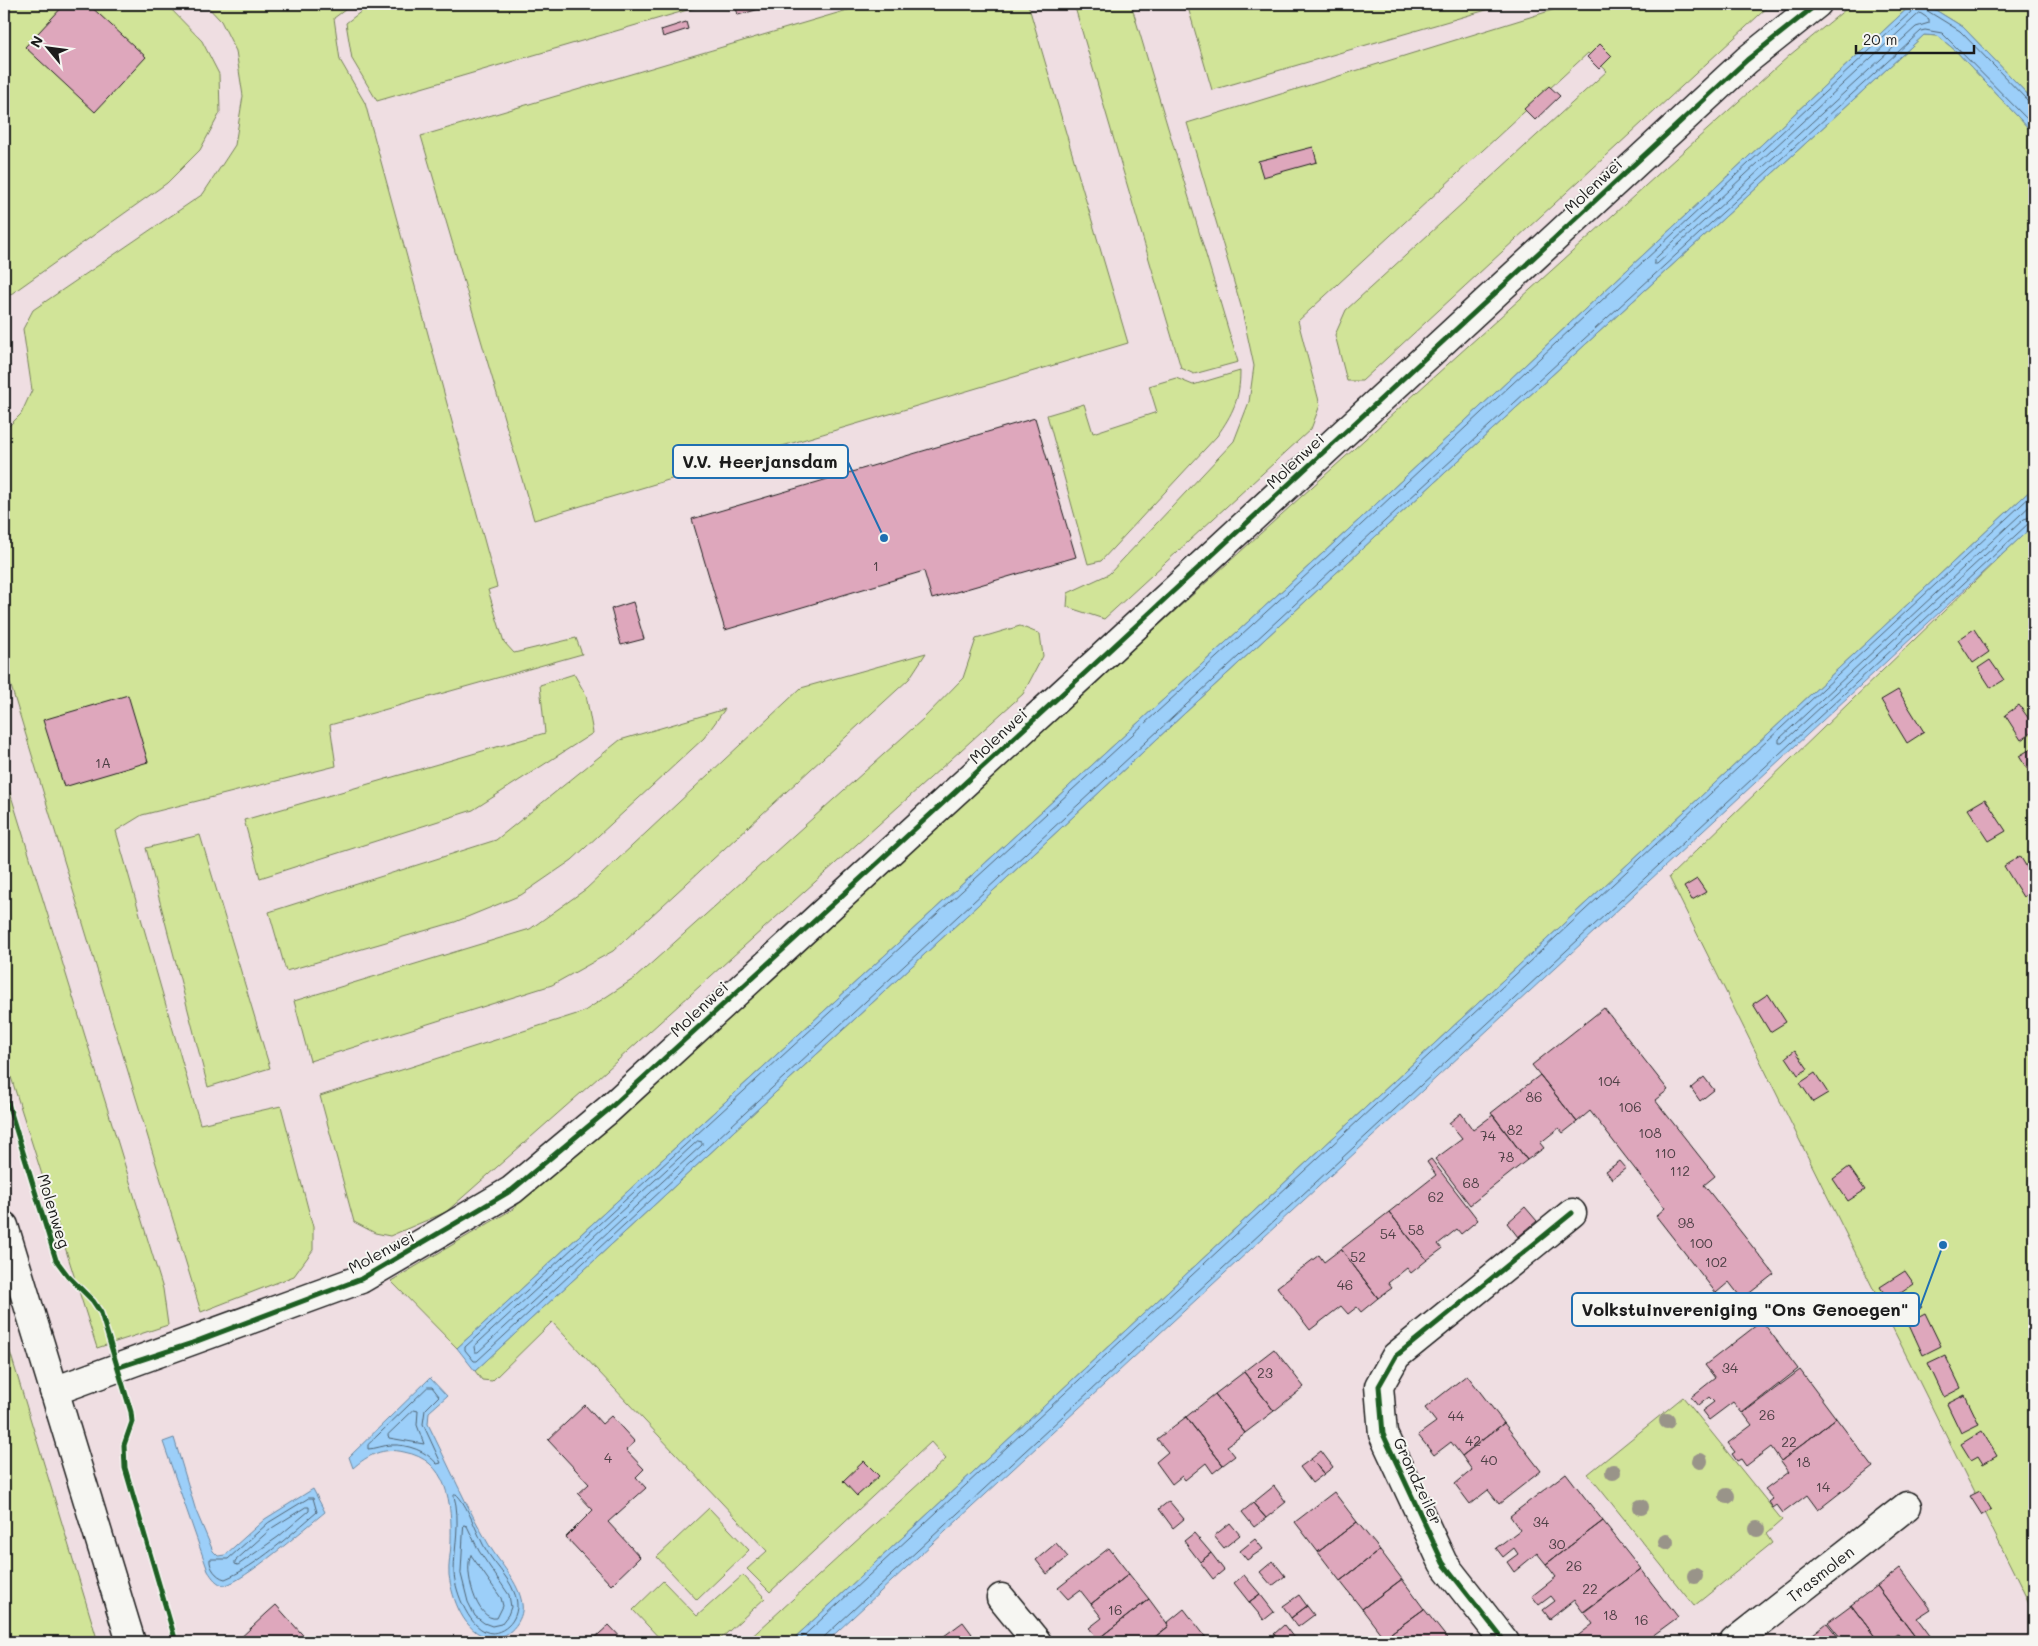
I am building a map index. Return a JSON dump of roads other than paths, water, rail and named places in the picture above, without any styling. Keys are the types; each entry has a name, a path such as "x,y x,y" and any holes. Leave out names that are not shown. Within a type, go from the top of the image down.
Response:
{"street":[{"name":"Molenwei","path":"54,1391 361,1279 512,1190 608,1110 1086,672 1747,60 1817,4"},
{"name":"Grondzeiler","path":"1505,1642 1443,1563 1383,1434 1380,1386 1396,1356 1572,1213"},
{"path":"4,1226 131,1642"},
{"name":"Trasmolen","path":"1734,1642 1907,1506"},
{"path":"1001,1598 1037,1642"}],"water":[{"path":"1910,6 1929,6 1963,27 2034,101 2034,134 1956,51 1938,36 1924,35 1376,536 475,1371 457,1348 1359,520"},
{"path":"2034,487 2034,525 826,1642 790,1642"},
{"path":"430,1378 447,1396 429,1412 428,1424 481,1530 493,1552 513,1581 520,1596 522,1610 518,1623 508,1633 496,1638 481,1635 473,1629 466,1622 456,1604 449,1575 451,1527 448,1498 444,1485 430,1464 419,1457 404,1452 383,1451 364,1459 353,1468 349,1457"},
{"path":"174,1438 196,1511 213,1551 218,1556 225,1555 265,1519 313,1489 325,1512 246,1575 234,1582 225,1585 220,1584 208,1571 163,1442"}],"place":[{"name":"V.V. Heerjansdam","path":"884,538"},
{"name":"Volkstuinvereniging \"Ons Genoegen\"","path":"1943,1245"}]}
